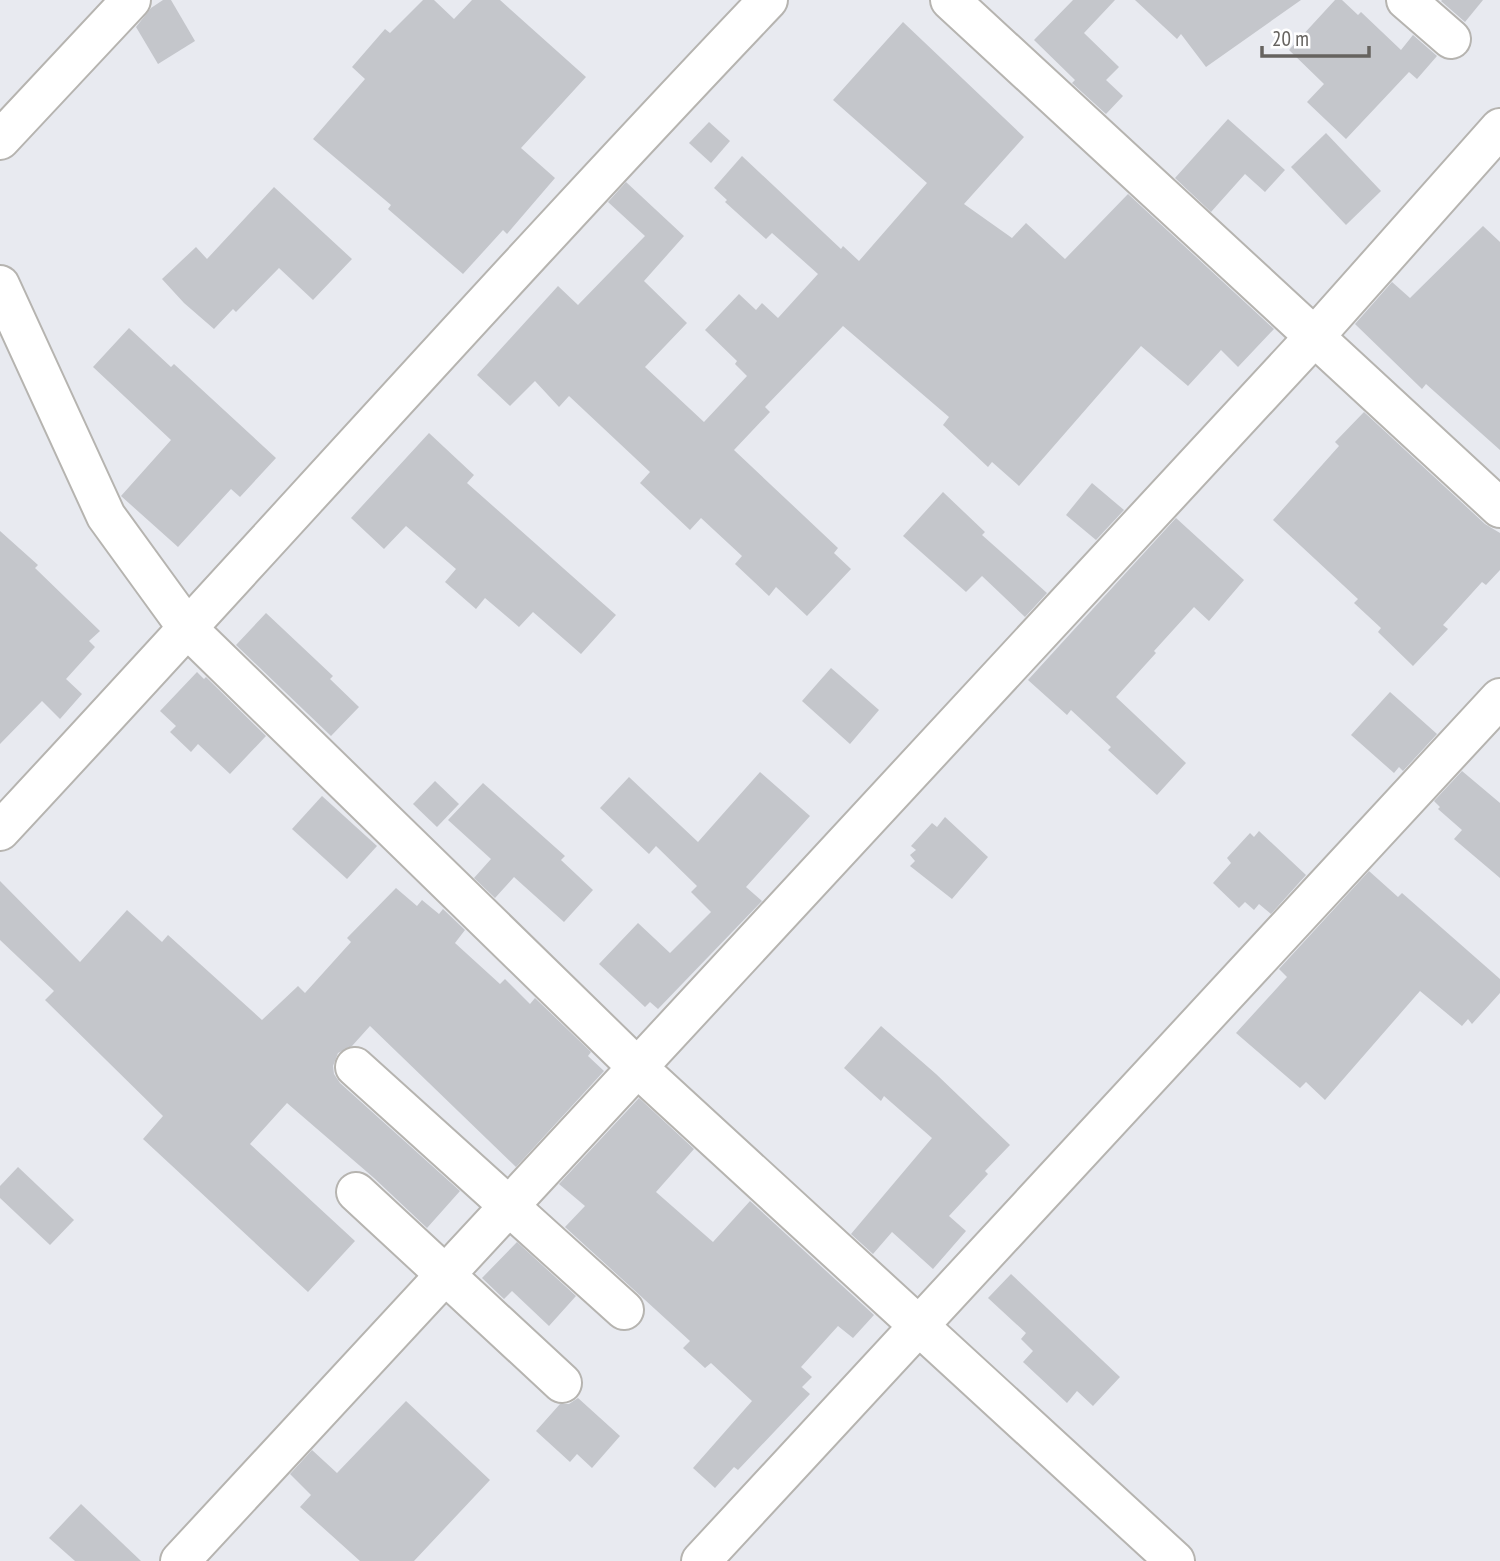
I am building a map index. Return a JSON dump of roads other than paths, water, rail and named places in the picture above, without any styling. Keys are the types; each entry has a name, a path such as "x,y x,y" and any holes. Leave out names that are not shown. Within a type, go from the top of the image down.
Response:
{"street":[{"path":"0,140 131,0"},
{"path":"0,831 445,346 768,0"},
{"path":"950,0 1500,508"},
{"path":"1406,0 1451,39"},
{"path":"180,1561 639,1069 846,841 1315,336 1500,128"},
{"path":"0,285 106,516 188,629 639,1069 1175,1561"},
{"path":"701,1561 1500,698"},
{"path":"355,1067 624,1310"},
{"path":"356,1192 562,1383"}]}
